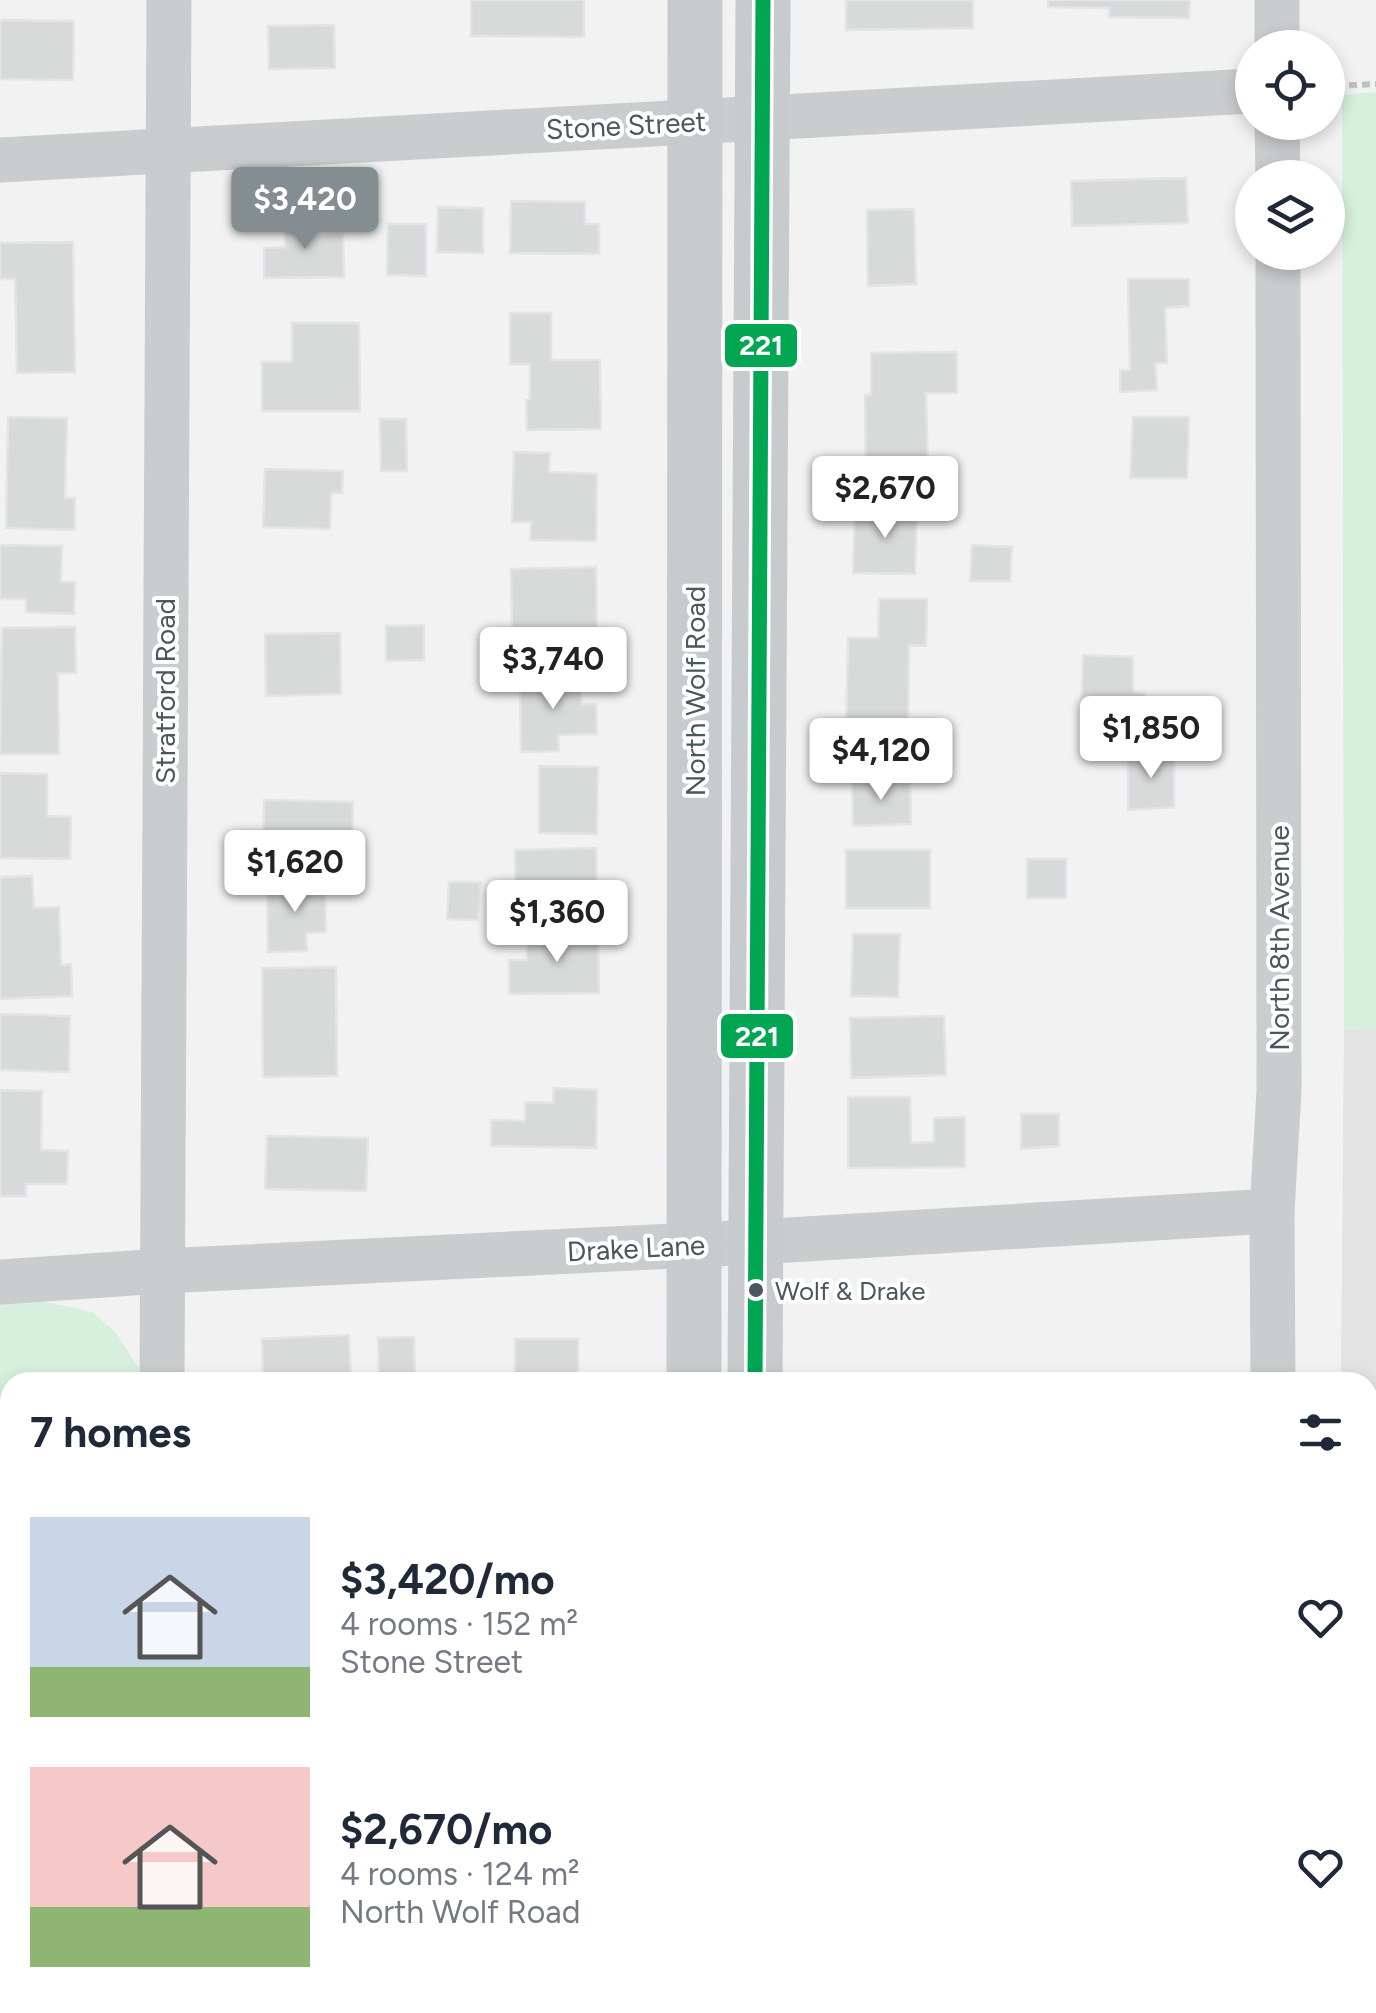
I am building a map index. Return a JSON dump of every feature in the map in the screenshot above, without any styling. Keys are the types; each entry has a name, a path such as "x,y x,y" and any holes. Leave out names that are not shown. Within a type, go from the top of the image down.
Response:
{"main road":[{"name":"North Wolf Road","path":"694,1372 695,0"},
{"path":"756,1372 763,0"}],"street":[{"name":"Stratford Road","path":"162,1372 169,0"},
{"path":"1277,0 1277,30"},
{"name":"Stone Street","path":"0,160 1235,92"},
{"name":"North 8th Avenue","path":"1273,1372 1272,1211 1279,1091 1278,270"},
{"name":"Drake Lane","path":"0,1282 1272,1211"}],"path":[{"path":"1345,86 1376,84"}],"shaded area":[{"path":"1376,1028 1376,1372 1341,1372 1344,1030"}],"green space":[{"path":"1376,92 1376,1028 1344,1030 1342,140 1345,95"},
{"path":"25,1297 92,1312 115,1332 139,1372 0,1372 0,1299"}],"building":[{"path":"471,0 584,0 584,37 471,36"},
{"path":"846,0 973,0 973,28 846,30"},
{"path":"1048,0 1190,0 1189,18 1109,17 1109,8 1048,7"},
{"path":"0,20 74,21 73,80 0,79"},
{"path":"334,25 335,68 269,69 268,26"},
{"path":"1186,178 1188,223 1072,226 1071,181"},
{"path":"511,201 585,202 585,224 599,224 599,254 510,253"},
{"path":"438,207 483,208 483,253 437,252"},
{"path":"914,209 916,284 868,286 867,210"},
{"path":"284,215 316,215 316,235 343,234 344,277 264,278 264,248 285,247"},
{"path":"388,224 426,224 426,276 387,275"},
{"path":"73,242 75,372 17,373 15,279 0,279 0,243"},
{"path":"1128,279 1189,279 1189,306 1165,308 1167,363 1155,363 1157,390 1120,392 1120,370 1130,370"},
{"path":"510,313 551,313 551,360 600,360 601,429 527,430 530,364 510,364"},
{"path":"292,323 359,323 360,411 262,411 262,362 292,362"},
{"path":"957,352 957,393 926,393 928,472 866,472 865,395 871,395 871,353"},
{"path":"8,417 67,418 65,498 75,498 75,530 6,528"},
{"path":"1133,417 1189,417 1187,478 1130,478"},
{"path":"380,419 406,419 407,471 381,471"},
{"path":"514,452 550,453 549,472 597,474 596,541 530,540 531,522 512,522"},
{"path":"265,469 343,471 342,493 331,493 330,529 263,527"},
{"path":"855,507 917,509 915,574 853,573"},
{"path":"0,545 62,546 61,582 75,582 74,614 26,612 26,599 0,599"},
{"path":"972,545 1012,547 1010,581 970,581"},
{"path":"596,567 597,655 532,657 531,639 512,639 511,569"},
{"path":"879,599 927,599 926,646 909,645 908,730 846,729 848,638 878,638"},
{"path":"424,625 424,660 386,661 386,626"},
{"path":"75,627 76,673 58,673 59,754 0,754 2,628"},
{"path":"340,633 341,694 266,696 265,634"},
{"path":"1083,655 1133,657 1133,692 1145,694 1145,726 1081,724"},
{"path":"580,676 581,704 596,704 597,734 558,735 559,751 521,752 520,677"},
{"path":"1174,753 1174,807 1128,810 1128,755"},
{"path":"857,763 893,763 893,778 857,780"},
{"path":"539,766 598,767 597,834 539,833"},
{"path":"0,773 47,774 47,816 71,817 70,859 0,858"},
{"path":"910,781 911,824 853,826 852,782"},
{"path":"264,800 353,802 352,838 310,837 309,868 263,867"},
{"path":"596,848 597,905 516,906 515,850"},
{"path":"846,850 930,850 930,908 846,908"},
{"path":"1027,859 1066,859 1066,898 1027,898"},
{"path":"32,876 34,908 59,907 61,965 71,964 72,996 0,999 0,877"},
{"path":"325,882 326,932 306,933 307,951 268,952 267,884"},
{"path":"449,882 480,882 478,920 447,919"},
{"path":"527,934 598,934 599,993 509,994 509,960 527,960"},
{"path":"853,934 900,934 898,997 851,996"},
{"path":"336,967 337,1076 263,1077 262,968"},
{"path":"0,1014 70,1016 69,1072 0,1070"},
{"path":"944,1016 946,1075 851,1078 850,1018"},
{"path":"554,1088 597,1090 596,1148 491,1146 491,1120 525,1121 525,1102 553,1103"},
{"path":"0,1090 42,1091 41,1150 68,1151 67,1184 26,1184 26,1196 0,1196"},
{"path":"848,1097 910,1097 911,1143 934,1142 934,1118 965,1117 965,1167 848,1168"},
{"path":"1021,1114 1059,1114 1059,1146 1021,1149"},
{"path":"267,1136 368,1138 366,1191 265,1189"},
{"path":"349,1335 351,1372 263,1372 262,1339"},
{"path":"414,1337 415,1372 379,1372 378,1338"},
{"path":"515,1339 578,1339 578,1372 515,1372"}],"transit line":[{"name":"221","path":"755,1372 763,0"}],"place":[{"name":"Wolf & Drake","path":"756,1290"}]}
